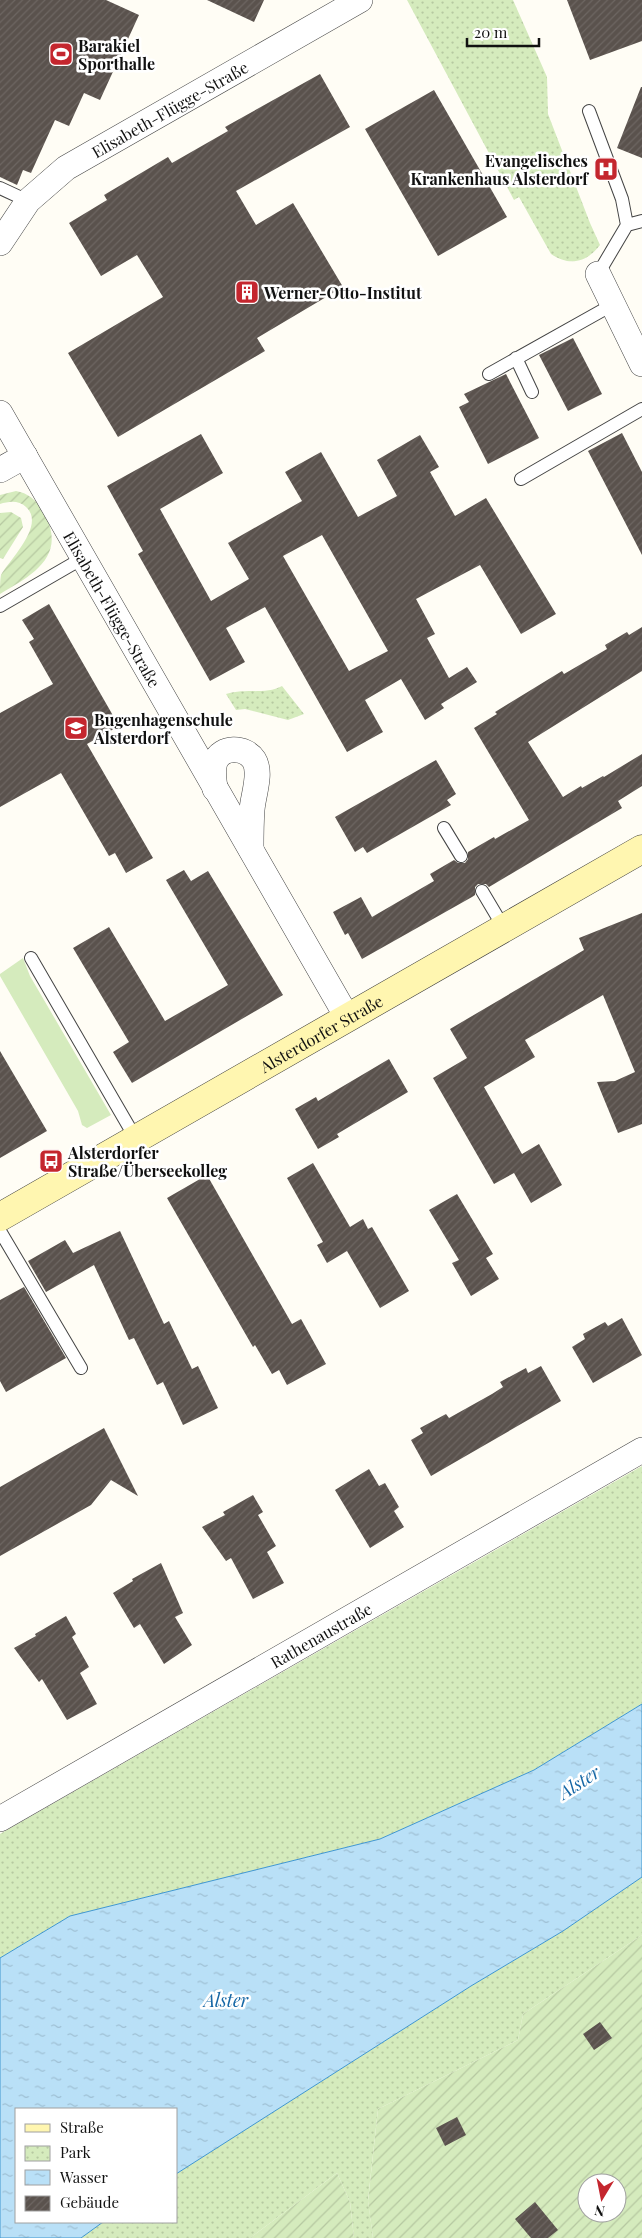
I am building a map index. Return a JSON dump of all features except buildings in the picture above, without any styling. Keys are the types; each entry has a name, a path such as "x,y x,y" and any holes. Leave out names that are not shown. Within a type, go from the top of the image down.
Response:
{"street":[{"name":"Elisabeth-Flügge-Straße","path":"0,243 28,201 66,168 360,0"},
{"path":"598,274 642,364"},
{"name":"Elisabeth-Flügge-Straße","path":"0,413 347,1017"},
{"path":"0,470 25,456"},
{"name":"Elisabeth-Flügge-Straße","path":"216,789 213,772 216,760 222,753 233,749 244,751 254,760 257,775 252,808 251,850"},
{"name":"Alsterdorfer Straße","path":"0,1217 642,849"},
{"name":"Rathenaustraße","path":"0,1819 642,1450"}],"lane":[{"path":"589,111 622,199 627,225 598,274"},
{"path":"0,188 28,201"},
{"path":"627,225 642,221"},
{"path":"488,374 612,305"},
{"path":"516,358 532,392"},
{"path":"521,479 642,409"},
{"path":"0,606 83,558"},
{"path":"444,828 460,856"},
{"path":"482,891 504,928"},
{"path":"31,958 136,1139"},
{"path":"0,1231 81,1368"}],"green space":[{"path":"407,0 513,0 547,77 548,114 600,245 590,255 578,261 571,261 551,254 519,197 514,200"},
{"path":"16,491 30,496 40,506 51,530 52,543 49,554 34,572 0,594 1,575 24,542 32,523 31,514 20,503 7,502 0,504 0,495"},
{"path":"11,512 21,518 23,527 3,559 0,558 0,513"},
{"path":"282,686 304,714 288,720 245,709 236,710 226,694 276,689"},
{"path":"23,958 30,976 111,1115 87,1128 82,1125 78,1111 0,976 0,974"},
{"path":"642,1466 642,1704 534,1770 380,1839 70,1916 0,1958 0,1834"},
{"path":"642,1877 642,1935 523,2014 518,2040 378,2109 368,2200 373,2238 354,2238 350,2202 337,2173 250,2238 81,2238 102,2223 178,2223 178,2173 471,1986 563,1931"},
{"path":"642,1935 642,2238 373,2238 368,2201 378,2109 518,2040 523,2014"},
{"path":"337,2173 350,2202 354,2238 250,2238"}],"water":[{"name":"Alster","path":"642,1704 642,1877 563,1931 471,1986 178,2173 178,2108 15,2108 15,2223 102,2223 81,2238 0,2238 0,1958 70,1916 380,1839 534,1770"}],"place":[{"name":"Barakiel Sporthalle","path":"61,54"},
{"name":"Evangelisches Krankenhaus Alsterdorf","path":"606,169"},
{"name":"Werner-Otto-Institut","path":"247,292"},
{"name":"Bugenhagenschule Alsterdorf","path":"76,728"},
{"name":"Alsterdorfer Straße/Überseekolleg","path":"51,1161"}]}
